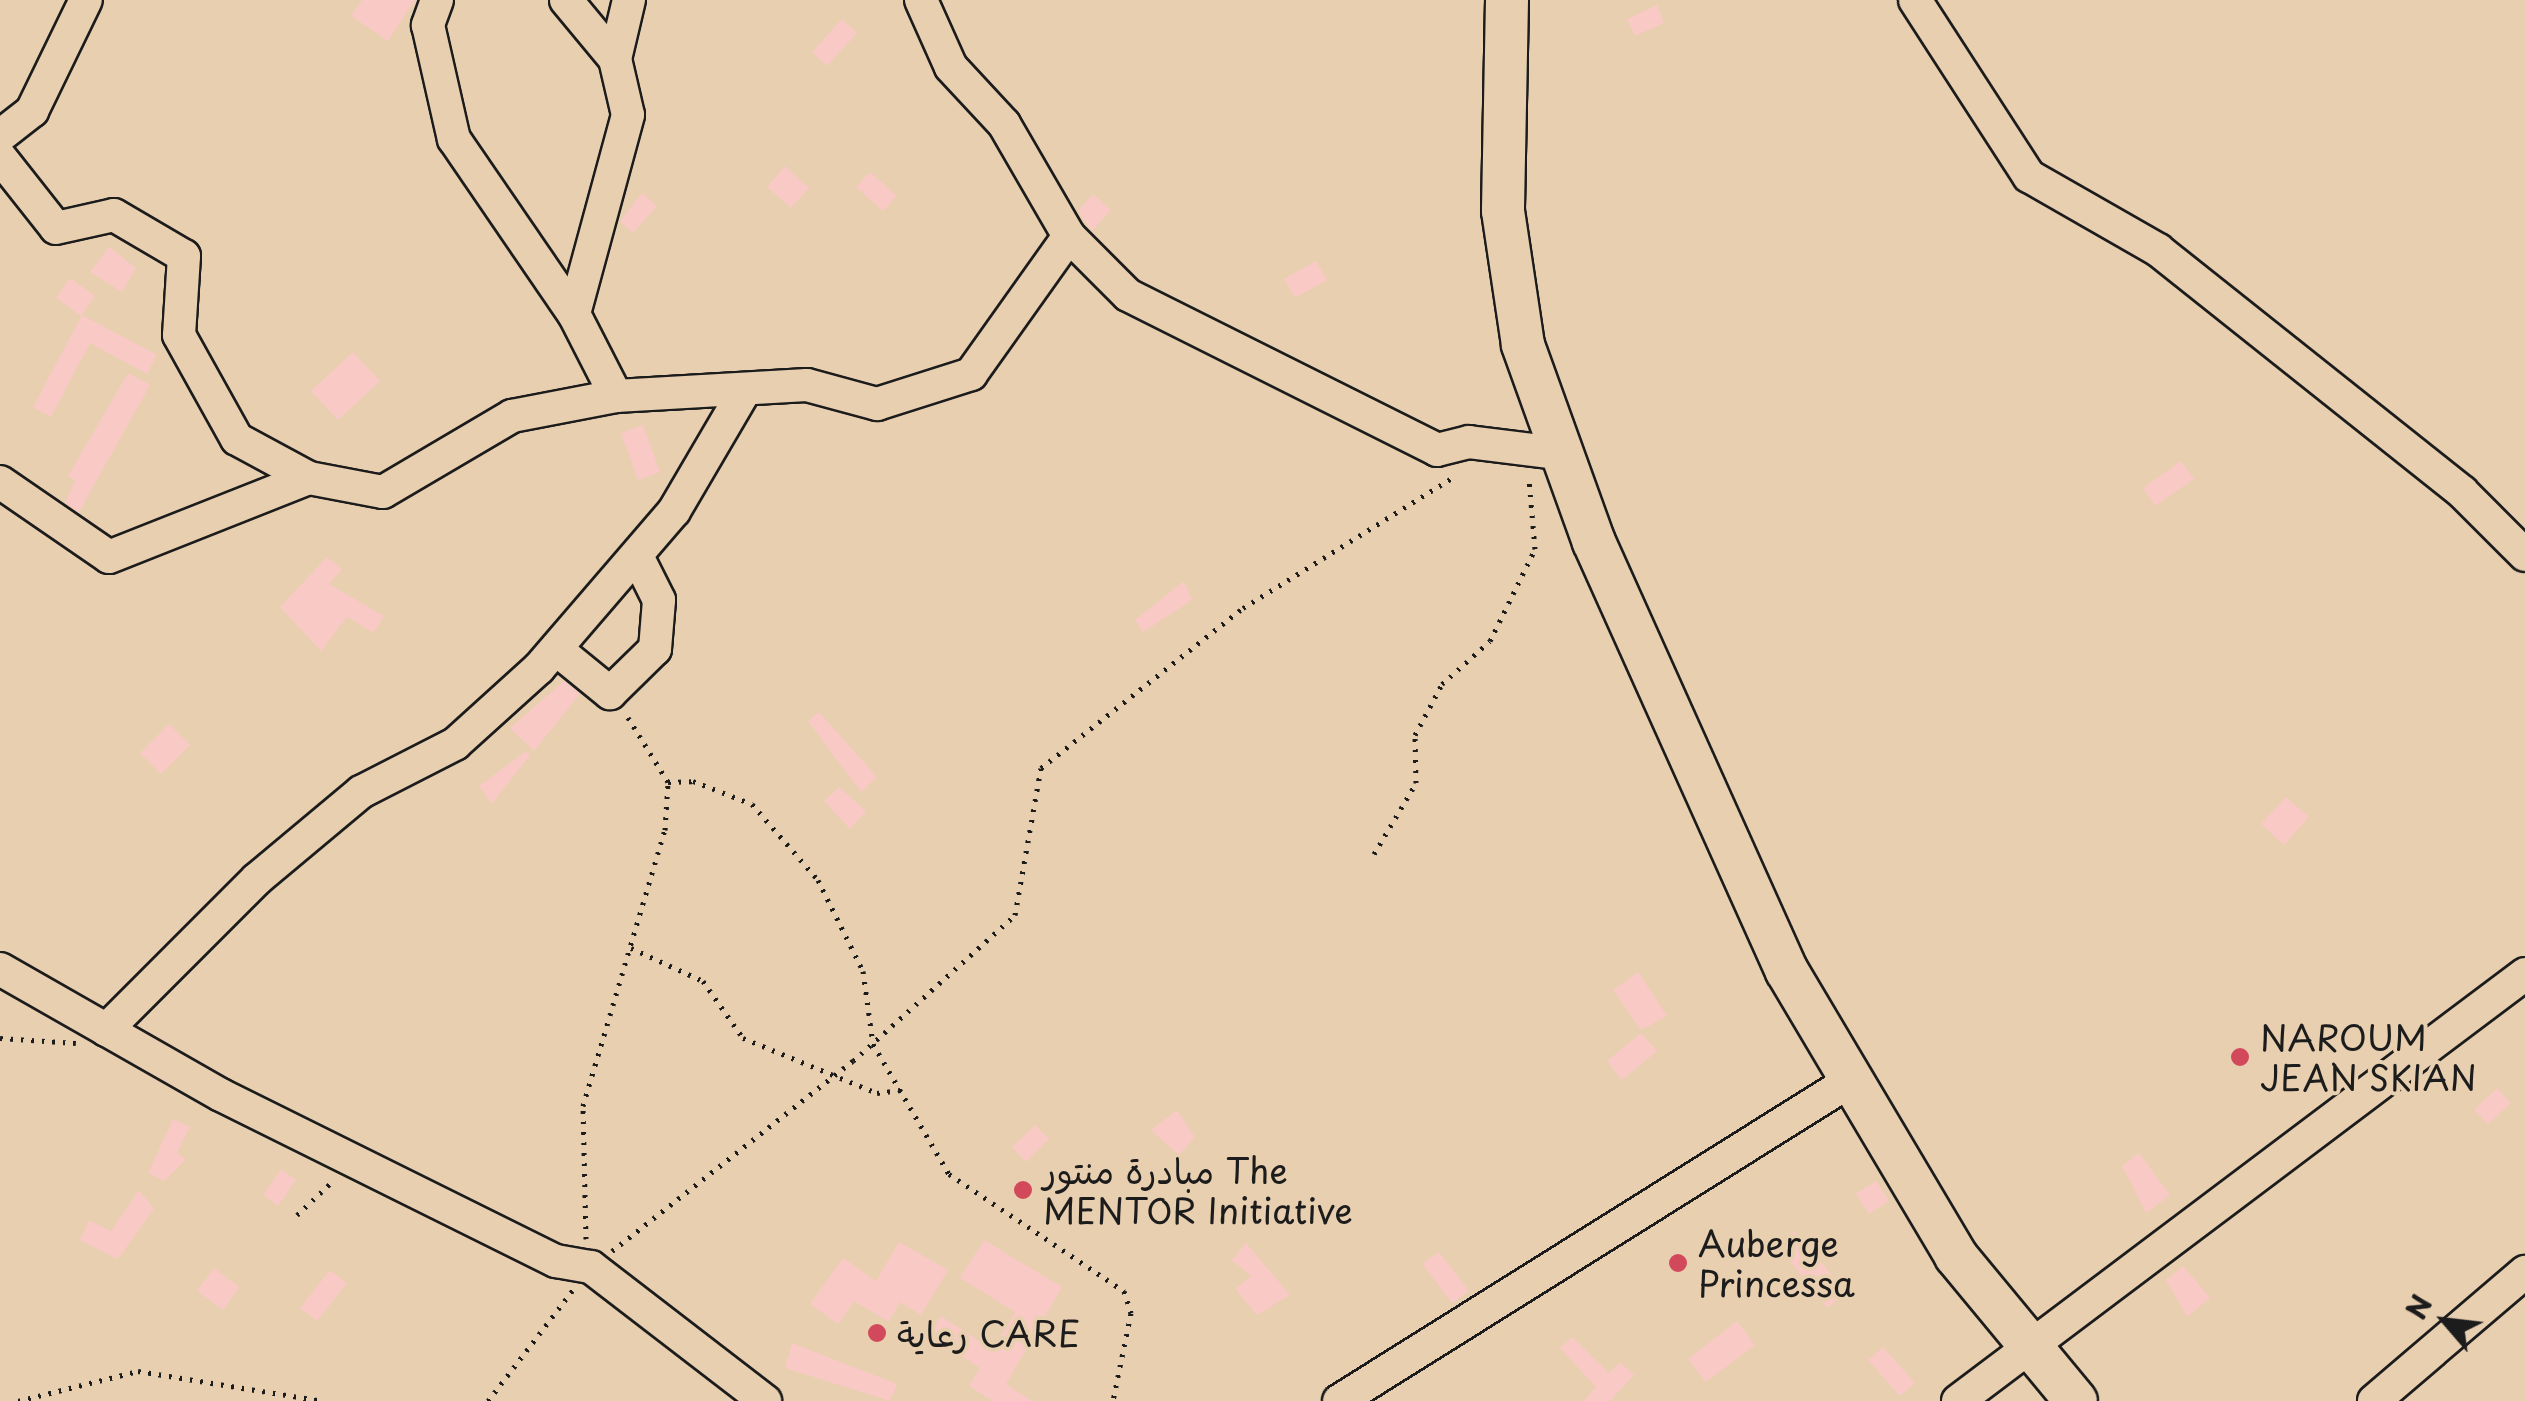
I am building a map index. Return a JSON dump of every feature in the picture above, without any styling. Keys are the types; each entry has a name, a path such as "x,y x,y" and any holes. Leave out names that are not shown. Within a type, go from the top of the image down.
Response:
{"main road":[{"path":"1507,0 1503,211 1523,345 1581,503 1787,971 1956,1256 2076,1401"}],"street":[{"path":"0,136 32,110 86,0"},
{"path":"437,0 428,26 454,139 574,314 616,396"},
{"path":"566,0 615,59"},
{"path":"574,314 628,116 615,59 629,0"},
{"path":"921,0 951,67 1004,124 1070,236 1150,309 1437,450 1469,442 1566,454"},
{"path":"1915,0 2030,176 2158,250 2462,492 2525,555"},
{"path":"0,157 56,228 114,215 184,256 179,334 237,439 310,478 383,492 512,416 616,396 807,385 877,404 972,374 1070,236"},
{"path":"112,1034 258,879 362,792 455,744 556,649 636,556 717,445 744,390"},
{"path":"0,482 109,556 310,478"},
{"path":"556,649 610,693 655,648 658,600 636,556"},
{"path":"0,969 112,1034 359,1164 556,1261 590,1268 764,1401"},
{"path":"1958,1401 2525,974"},
{"path":"1339,1401 1850,1081"},
{"path":"2374,1401 2525,1272"}],"path":[{"path":"488,1401 590,1268 835,1076 1015,915 1041,768 1243,608 1472,466 1469,442"},
{"path":"1510,474 1530,478 1581,503"},
{"path":"1374,854 1416,783 1415,735 1442,684 1490,641 1535,549 1530,478"},
{"path":"590,1268 582,1106 657,870 668,782 650,741 610,693"},
{"path":"668,782 693,781 752,804 818,880 863,970 873,1044 949,1174 1124,1291 1131,1312 1113,1401"},
{"path":"632,948 703,980 743,1038 876,1093 902,1090"},
{"path":"0,1038 42,1047 112,1034"},
{"path":"297,1215 359,1164"},
{"path":"18,1401 138,1372 324,1401"}],"building":[{"path":"362,0 415,0 388,41 351,16"},
{"path":"1657,5 1664,23 1635,36 1627,19"},
{"path":"842,19 857,33 827,66 812,52"},
{"path":"785,166 809,188 791,208 767,187"},
{"path":"870,172 897,196 883,211 856,187"},
{"path":"642,193 657,206 633,233 620,221"},
{"path":"1093,194 1111,210 1092,231 1078,211"},
{"path":"109,247 136,268 122,292 90,272"},
{"path":"1316,261 1327,280 1295,298 1284,279"},
{"path":"70,278 95,296 81,316 56,298"},
{"path":"82,315 157,355 147,374 90,343 51,417 33,407"},
{"path":"353,352 380,381 338,420 311,391"},
{"path":"128,373 150,385 79,512 65,503 75,480 68,476"},
{"path":"643,425 660,472 638,480 621,433"},
{"path":"2181,461 2194,479 2155,506 2143,488"},
{"path":"327,557 342,569 329,584 384,616 374,633 347,617 321,651 280,607"},
{"path":"1184,581 1192,600 1143,632 1135,620"},
{"path":"564,681 580,694 534,751 510,728"},
{"path":"819,712 877,777 861,792 808,721"},
{"path":"169,724 190,745 161,774 140,753"},
{"path":"526,751 530,755 492,804 479,786"},
{"path":"839,787 866,811 850,829 824,801"},
{"path":"2286,797 2309,817 2284,845 2261,824"},
{"path":"1638,972 1667,1016 1641,1030 1613,990"},
{"path":"1641,1033 1657,1051 1622,1080 1607,1061"},
{"path":"2497,1088 2511,1103 2488,1124 2474,1110"},
{"path":"1177,1110 1195,1137 1179,1155 1151,1130"},
{"path":"173,1119 190,1127 177,1153 186,1159 164,1181 148,1173"},
{"path":"1035,1125 1049,1139 1026,1162 1012,1147"},
{"path":"2139,1153 2170,1195 2146,1213 2122,1166"},
{"path":"281,1169 296,1180 278,1206 263,1195"},
{"path":"1876,1181 1889,1201 1869,1214 1856,1194"},
{"path":"139,1190 154,1209 118,1259 80,1240 89,1220 111,1231"},
{"path":"1795,1231 1846,1292 1827,1308 1777,1244"},
{"path":"984,1240 1062,1287 1006,1384 1032,1401 993,1401 969,1386 980,1368 929,1334 941,1316 993,1350 1015,1312 960,1278"},
{"path":"899,1242 948,1270 921,1315 900,1302 889,1322 854,1301 838,1324 810,1304 843,1258 876,1281"},
{"path":"1246,1243 1290,1295 1257,1315 1235,1289 1251,1276 1232,1260"},
{"path":"1439,1252 1469,1291 1452,1303 1422,1264"},
{"path":"2183,1266 2210,1298 2187,1317 2166,1280"},
{"path":"214,1268 239,1287 223,1310 197,1291"},
{"path":"330,1270 347,1283 317,1321 300,1308"},
{"path":"1737,1321 1755,1345 1706,1382 1688,1359"},
{"path":"1572,1337 1609,1373 1620,1362 1634,1375 1610,1401 1584,1401 1596,1387 1560,1348"},
{"path":"792,1343 897,1384 890,1401 785,1368"},
{"path":"1883,1347 1915,1383 1900,1396 1868,1360"}],"place":[{"name":"NAROUM JEAN SKIAN","path":"2240,1057"},
{"name":"مبادرة منتور The MENTOR Initiative","path":"1023,1190"},
{"name":"Auberge Princessa","path":"1678,1263"},
{"name":"رعاية CARE","path":"877,1333"}]}
